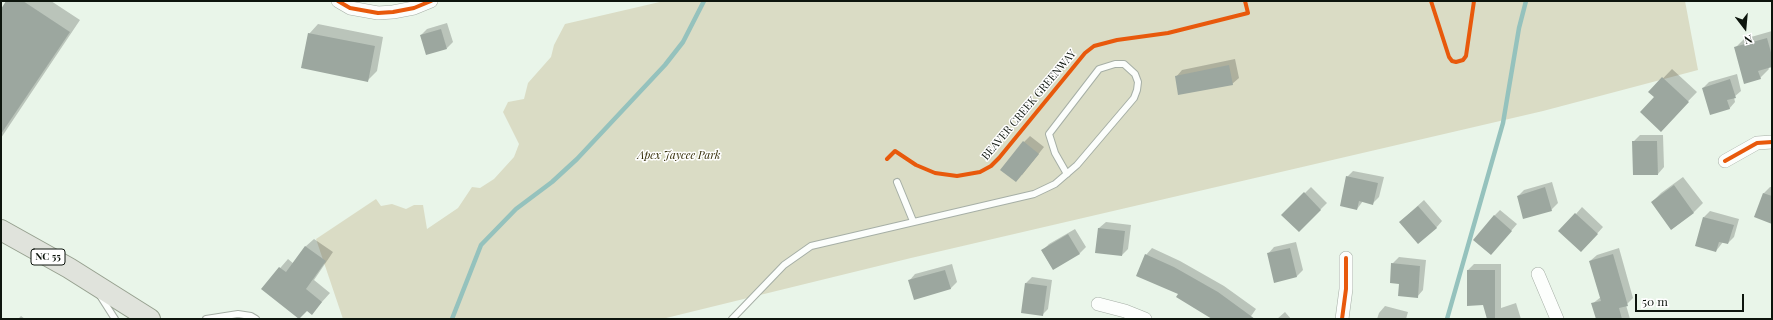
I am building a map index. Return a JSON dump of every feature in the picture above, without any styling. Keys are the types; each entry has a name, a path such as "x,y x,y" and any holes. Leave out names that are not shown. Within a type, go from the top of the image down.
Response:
{"main road":[{"name":"NC 55","path":"1,230 94,284 150,319"}],"street":[{"path":"338,1 350,8 378,13 394,12 414,8 431,1"},
{"path":"1725,161 1757,144 1772,142"},
{"path":"1342,319 1346,289 1346,258"},
{"path":"1538,274 1557,319"},
{"path":"1098,304 1125,311 1144,319"}],"lane":[{"path":"732,319 784,265 811,246 1034,194 1056,184 1077,166 1134,98 1138,82 1136,74 1124,64 1115,64 1099,69 1049,134 1055,153 1067,174"},
{"path":"898,182 913,221"},
{"path":"94,284 101,299 114,319"},
{"path":"208,319 238,314 251,316 256,319"}],"green space":[{"name":"Apex Jaycee Park","path":"664,1 1685,1 1698,70 1543,111 911,258 662,319 343,319 316,239 376,199 381,206 392,204 406,209 414,205 423,205 427,229 458,208 472,187 480,188 494,179 514,157 519,144 503,112 508,102 524,99 528,83 551,57 554,45 565,24"}],"building":[{"path":"6,1 23,1 70,32 1,134 1,9"},
{"path":"441,29 447,49 426,55 420,35"},
{"path":"308,33 375,46 368,82 301,68"},
{"path":"1767,38 1772,56 1772,67 1758,71 1761,79 1744,84 1734,47"},
{"path":"1229,65 1233,85 1178,95 1175,76"},
{"path":"1662,77 1689,102 1661,132 1640,112 1654,97 1648,92"},
{"path":"1730,79 1736,98 1727,100 1730,109 1710,115 1702,88"},
{"path":"1023,141 1039,154 1016,182 1000,170"},
{"path":"1632,141 1657,141 1658,175 1633,175"},
{"path":"1346,176 1378,183 1373,205 1359,201 1357,210 1340,206"},
{"path":"1674,185 1694,213 1671,230 1651,202"},
{"path":"1545,187 1552,211 1523,219 1517,196"},
{"path":"1304,192 1321,210 1299,232 1281,215"},
{"path":"1763,193 1772,196 1772,224 1754,217"},
{"path":"1418,206 1437,228 1418,244 1399,222"},
{"path":"1575,213 1598,234 1581,252 1558,231"},
{"path":"1494,215 1512,231 1491,255 1473,240"},
{"path":"1703,217 1734,225 1728,244 1719,242 1716,252 1695,246"},
{"path":"1098,228 1125,231 1122,256 1095,253"},
{"path":"1068,234 1080,254 1053,270 1041,250"},
{"path":"305,246 326,261 306,289 322,302 312,315 307,311 299,319 261,289 279,267 286,272"},
{"path":"1290,248 1297,277 1274,283 1267,253"},
{"path":"1145,254 1174,267 1218,292 1255,319 1212,319 1176,297 1178,294 1136,276"},
{"path":"1613,254 1628,306 1619,308 1622,319 1596,319 1591,303 1601,301 1589,261"},
{"path":"1391,263 1420,266 1418,298 1398,296 1399,284 1390,283"},
{"path":"945,270 951,289 914,300 908,280"},
{"path":"1467,270 1495,270 1495,319 1487,319 1483,305 1467,306"},
{"path":"1025,283 1047,286 1043,316 1021,313"}],"waterway":[{"path":"452,319 481,245 516,209 552,182 577,159 665,65 683,42 704,1"},
{"path":"1447,319 1503,123 1519,28 1526,1"}],"cycle path":[{"path":"338,1 350,8 378,13 414,8 431,1"},
{"name":"BEAVER CREEK GREENWAY","path":"887,159 895,151 916,165 935,173 957,176 980,172 991,166 999,158 1085,53 1094,46 1117,40 1168,33 1248,13 1245,1"},
{"path":"1431,1 1449,57 1452,61 1456,62 1463,60 1466,56 1474,1"},
{"path":"1725,161 1757,143 1772,142"},
{"path":"1342,319 1346,289 1346,258"}]}
